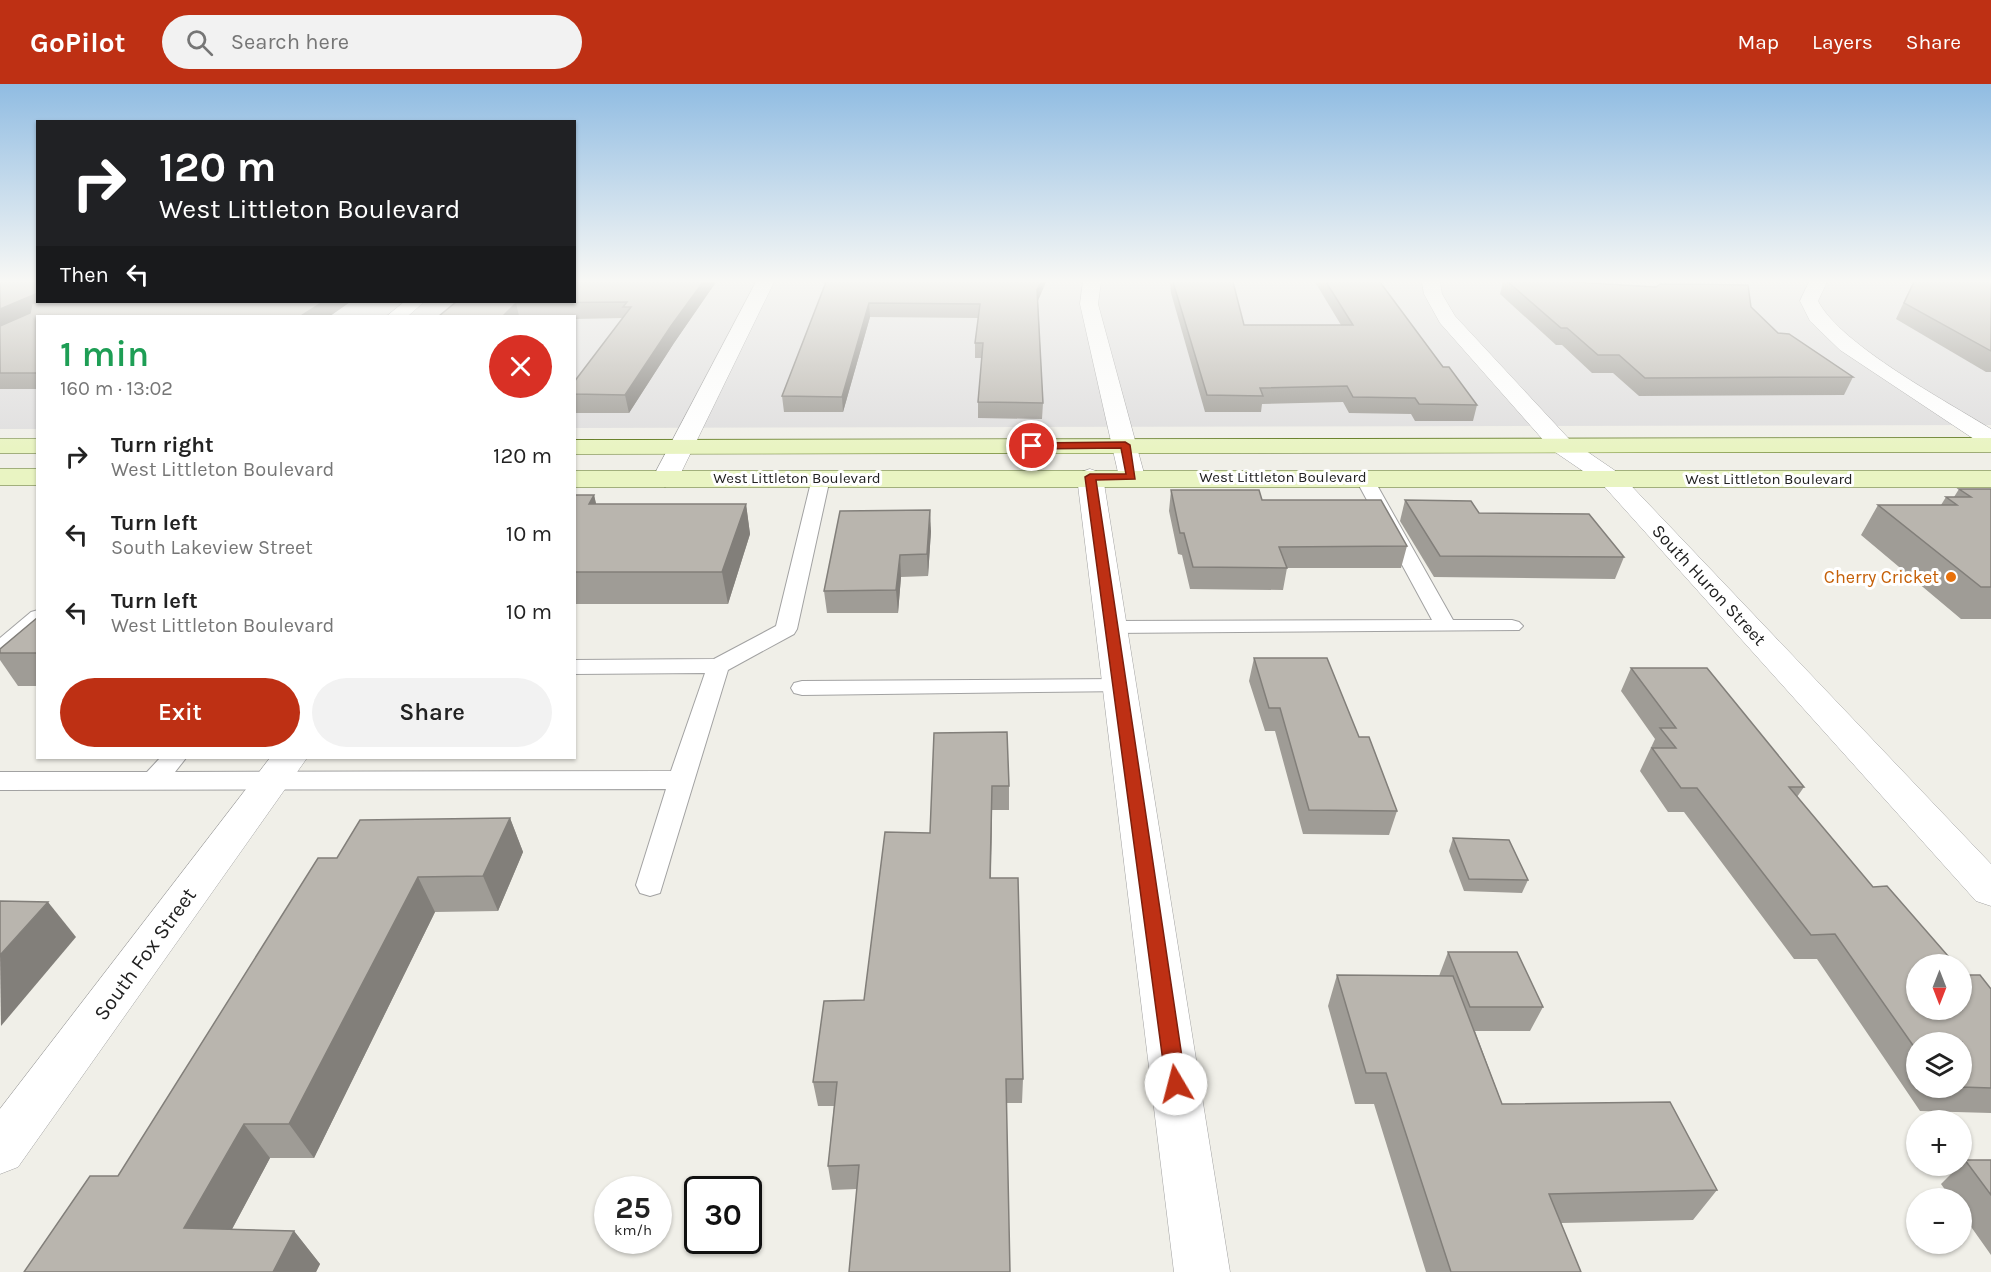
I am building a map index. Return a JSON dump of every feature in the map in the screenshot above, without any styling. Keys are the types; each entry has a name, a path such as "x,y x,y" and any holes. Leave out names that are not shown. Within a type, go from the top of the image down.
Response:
{"main road":[{"name":"West Littleton Boulevard","path":"576,447 1991,445"},
{"path":"0,446 36,446"},
{"path":"0,477 36,477"},
{"name":"West Littleton Boulevard","path":"576,479 1132,477 1991,479"}],"street":[{"path":"665,479 737,337"},
{"path":"1098,337 1132,477"},
{"name":"South Huron Street","path":"1463,337 1560,445 1611,479 1991,890"},
{"path":"1837,337 1846,346 1991,440"},
{"path":"1090,477 1202,1272"},
{"name":"South Fox Street","path":"2,1146 281,769"}],"lane":[{"path":"576,667 718,666 786,629 822,478"},
{"path":"1364,478 1446,626"},
{"path":"0,649 36,618"},
{"path":"1111,627 1512,626"},
{"path":"650,885 718,666"},
{"path":"802,688 1120,686"},
{"path":"154,780 173,759"},
{"path":"0,781 154,780 281,769 681,780"}],"shaded area":[{"path":"0,337 36,337 36,429 0,429"},
{"path":"576,337 1991,337 1991,425 576,428"}],"building":[{"path":"0,337 36,337 36,373 0,373"},
{"path":"608,337 663,337 625,395 576,394 576,379"},
{"path":"805,337 859,337 842,397 782,396"},
{"path":"976,337 1040,337 1043,403 978,402 983,343 975,343"},
{"path":"1190,337 1421,337 1443,367 1449,367 1477,405 1419,404 1415,398 1353,397 1347,386 1260,388 1263,396 1207,395"},
{"path":"1578,337 1794,337 1853,377 1645,378 1619,355 1598,355"},
{"path":"1966,337 1991,337 1991,351"},
{"path":"1959,489 1991,489 1991,587 1981,587 1878,505 1957,505 1946,497 1971,497"},
{"path":"1171,490 1259,490 1262,500 1381,500 1407,546 1279,547 1287,568 1193,567 1184,533 1180,533"},
{"path":"576,495 594,495 589,504 746,504 722,572 576,572"},
{"path":"1405,500 1471,501 1479,513 1589,514 1624,557 1440,556"},
{"path":"930,510 927,554 900,555 896,590 824,591 840,511"},
{"path":"36,619 36,653 0,653 0,649"},
{"path":"1254,658 1327,658 1359,737 1369,737 1397,811 1309,810 1280,708 1269,708"},
{"path":"1631,668 1707,668 1804,787 1789,787 1873,887 1887,886 1946,954 1906,954 1906,1020 1972,1020 1972,975 1980,975 1991,989 1991,1088 1972,1087 1972,1032 1906,1032 1906,1035 1835,934 1811,935 1697,788 1681,788 1652,748 1676,748 1660,728 1676,728"},
{"path":"1007,732 1009,786 992,786 990,878 1018,878 1023,1079 1006,1079 1010,1272 849,1272 859,1165 828,1166 837,1082 813,1082 824,1001 864,1000 885,832 930,833 934,733"},
{"path":"510,818 483,876 418,877 289,1124 244,1124 184,1228 294,1231 273,1272 24,1272 90,1176 118,1176 318,858 337,858 360,820"},
{"path":"1453,838 1509,840 1528,880 1469,879"},
{"path":"0,901 48,902 0,955"},
{"path":"1448,952 1517,952 1543,1007 1470,1007"},
{"path":"1337,975 1453,976 1502,1104 1670,1102 1717,1190 1549,1194 1581,1272 1451,1272 1386,1073 1366,1073"},
{"path":"1972,1160 1991,1160 1991,1195 1972,1169"}],"place":[{"name":"Cherry Cricket","path":"1951,577"}],"route":[{"path":"1032,446 1125,445 1132,477 1090,477 1176,1084"}]}
